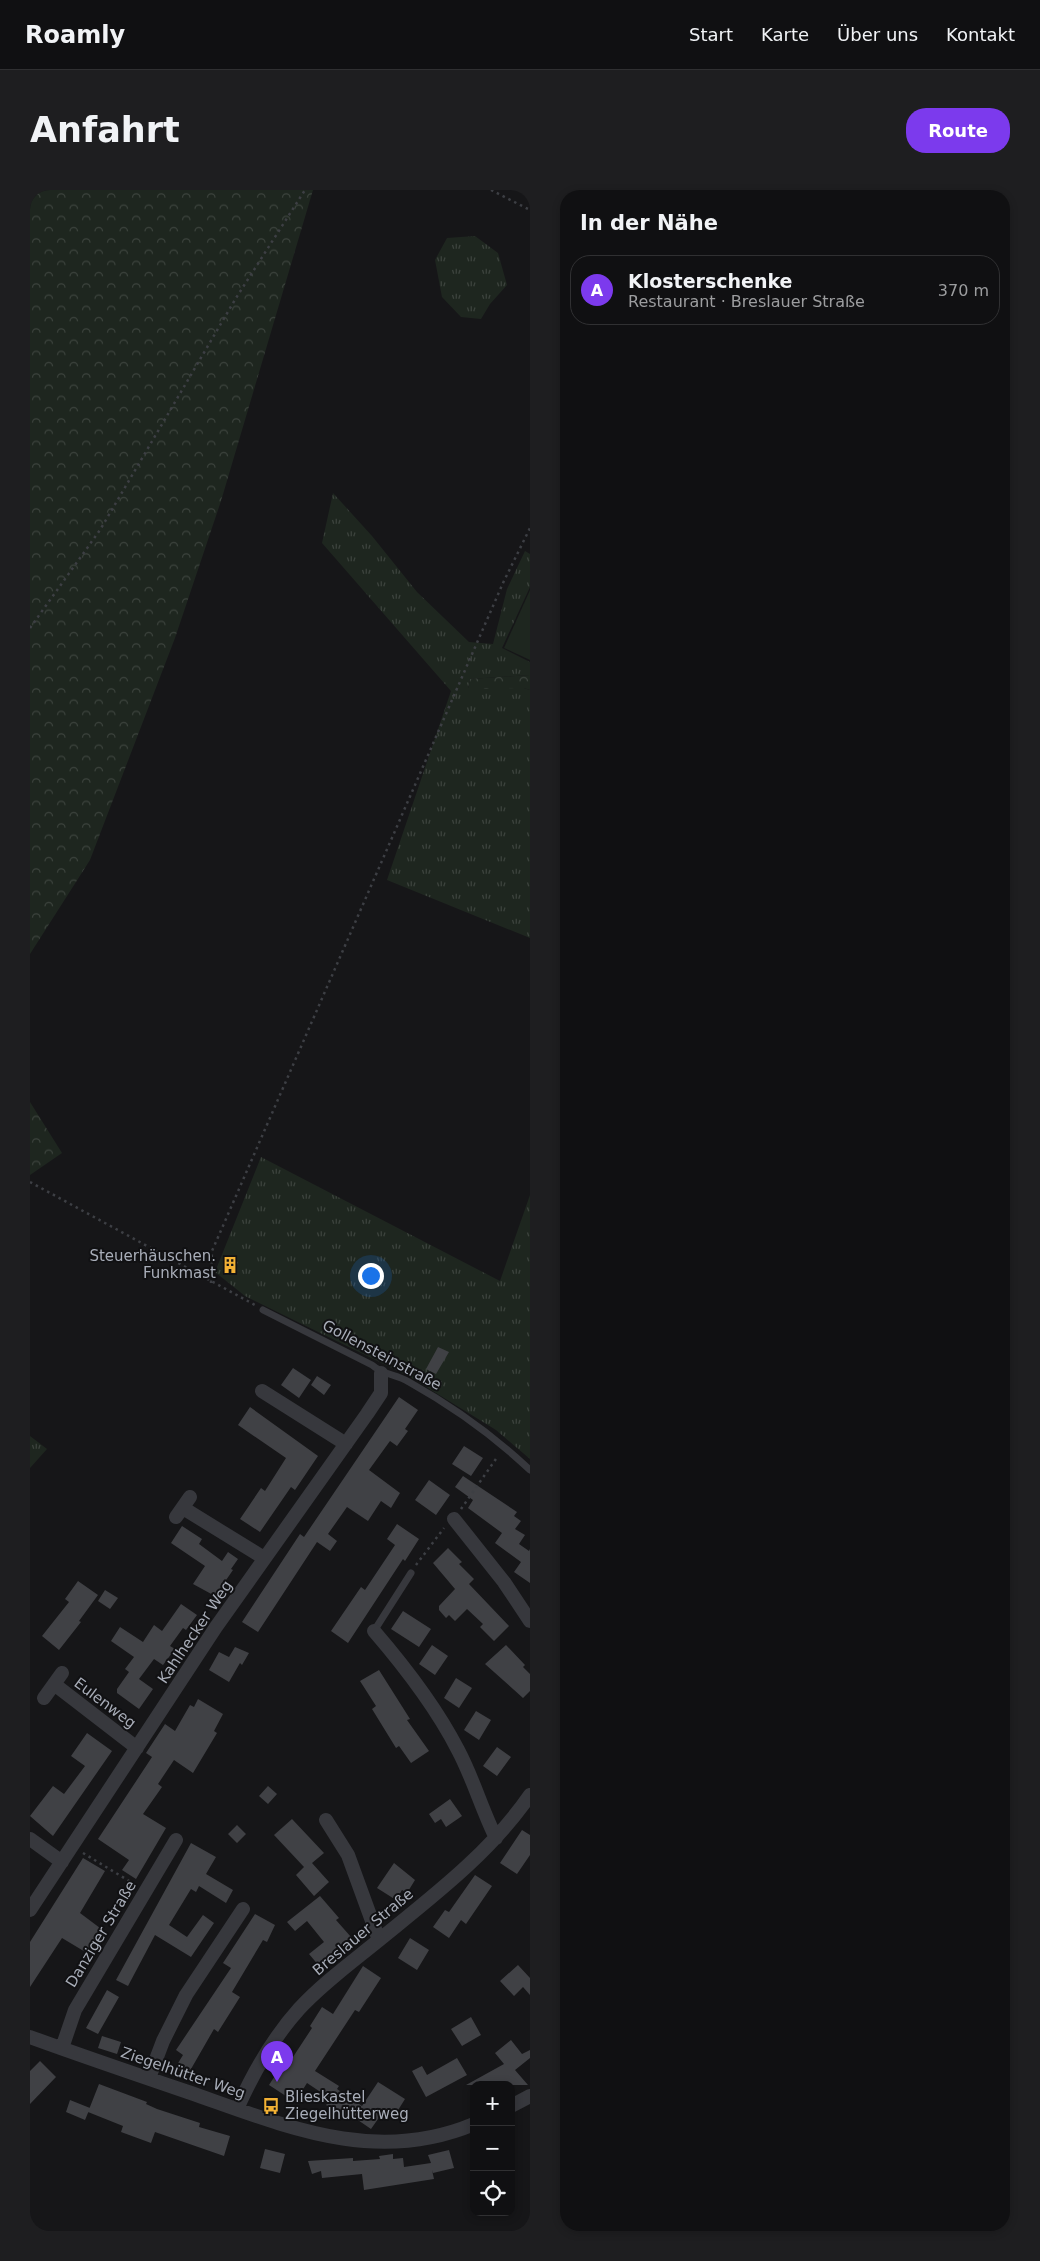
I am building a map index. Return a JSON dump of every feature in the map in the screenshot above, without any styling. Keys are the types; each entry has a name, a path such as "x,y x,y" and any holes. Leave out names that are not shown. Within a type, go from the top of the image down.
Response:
{"street":[{"name":"Kahlhecker Weg","path":"30,1910 264,1558 381,1393 381,1373"},
{"path":"262,1391 346,1444"},
{"path":"183,1507 264,1558"},
{"path":"454,1519 504,1582 530,1621"},
{"path":"374,1631 444,1723 459,1752 496,1838"},
{"name":"Eulenweg","path":"44,1698 58,1679 137,1748"},
{"name":"Breslauer Straße","path":"238,2109 253,2074 279,2033 300,2009 339,1971 379,1940 496,1838 530,1795"},
{"path":"326,1820 348,1856 379,1940"},
{"path":"30,1839 62,1862"},
{"name":"Danziger Straße","path":"62,2048 75,2010 176,1840"},
{"path":"149,2078 163,2041 186,1994 243,1909"},
{"name":"Ziegelhütter Weg","path":"31,2039 298,2130 352,2141 411,2141 438,2136 470,2125"},
{"path":"515,2104 530,2096"}],"lane":[{"name":"Gollensteinstraße","path":"263,1310 372,1365 381,1373 408,1381 505,1447 530,1470"},
{"path":"374,1631 411,1573"}],"path":[{"path":"30,628 100,530 236,298 305,190"},
{"path":"491,190 530,210"},
{"path":"211,1283 212,1251 503,583 530,528"},
{"path":"30,1182 263,1310"},
{"path":"411,1573 440,1531 454,1519 505,1447"},
{"path":"71,1846 146,1891"}],"green space":[{"path":"30,190 313,190 221,501 175,638 90,860 30,954"},
{"path":"475,236 498,253 507,285 490,304 481,319 461,317 442,297 435,260 447,238"},
{"path":"333,493 372,536 417,592 469,642 493,644 507,589 525,551 530,554 530,587 502,648 530,662 530,675 470,679 468,688 524,688 530,690 530,938 387,880 451,691 322,543"},
{"path":"530,590 530,660 504,648"},
{"path":"530,675 530,690 524,688 468,689 470,679"},
{"path":"30,1102 62,1153 30,1175"},
{"path":"261,1157 500,1281 530,1195 530,1459 496,1430 410,1377 245,1296 215,1272"},
{"path":"30,1436 47,1449 30,1468"}],"building":[{"name":"Steuerhäuschen. Funkmast","path":"226,1258 238,1262 234,1272 223,1269"},
{"path":"438,1347 449,1352 436,1374 426,1369"},
{"path":"293,1368 311,1380 299,1398 281,1385"},
{"path":"317,1376 331,1385 324,1395 311,1385"},
{"path":"399,1397 418,1410 405,1429 408,1431 397,1446 390,1441 369,1470 400,1493 391,1508 381,1501 368,1521 347,1507 328,1534 337,1541 330,1551 317,1542 258,1632 242,1622 300,1534 304,1537"},
{"path":"250,1407 318,1456 295,1490 291,1487 260,1532 240,1519 261,1488 265,1491 286,1458 238,1425"},
{"path":"464,1446 483,1458 471,1476 452,1464"},
{"path":"463,1476 517,1512 514,1516 521,1521 515,1529 525,1535 519,1544 529,1551 530,1549 530,1583 514,1572 521,1562 495,1543 502,1533 468,1508 473,1500 455,1487"},
{"path":"429,1480 450,1495 436,1515 415,1500"},
{"path":"397,1524 419,1539 405,1561 403,1559 348,1643 331,1631 361,1587 365,1590 395,1545 387,1539"},
{"path":"182,1526 202,1539 199,1544 222,1561 228,1552 238,1559 231,1569 233,1570 215,1596 193,1584 205,1566 171,1543"},
{"path":"448,1548 462,1562 459,1564 474,1579 469,1584 509,1626 494,1641 480,1627 483,1624 467,1609 455,1621 449,1615 446,1618 439,1610 439,1606 455,1589 433,1563"},
{"path":"78,1581 98,1595 79,1621 81,1622 59,1650 42,1636 69,1602 65,1599"},
{"path":"105,1590 118,1598 110,1609 98,1601"},
{"path":"181,1604 197,1615 186,1630 183,1628 170,1646 175,1649 163,1665 154,1659 139,1679 153,1689 139,1709 117,1693 117,1689 129,1672 125,1669 134,1657 111,1641 120,1627 143,1642 154,1625 162,1631"},
{"path":"403,1611 431,1629 419,1647 391,1629"},
{"path":"432,1645 448,1656 435,1675 419,1664"},
{"path":"506,1645 525,1665 523,1667 530,1674 530,1691 523,1698 485,1664"},
{"path":"235,1647 249,1653 242,1665 240,1663 229,1682 209,1670 219,1652 229,1657"},
{"path":"379,1670 410,1719 407,1720 429,1751 411,1763 399,1746 396,1748 372,1709 376,1706 360,1681"},
{"path":"456,1678 472,1688 459,1708 444,1698"},
{"path":"198,1699 223,1714 214,1731 217,1733 193,1773 174,1760 158,1784 162,1787 143,1814 166,1828 136,1879 122,1870 129,1860 98,1839 152,1757 146,1753 165,1724 175,1731 190,1705 194,1707"},
{"path":"476,1711 491,1720 479,1740 464,1730"},
{"path":"87,1733 112,1751 53,1836 30,1816 53,1786 64,1794 85,1766 71,1756"},
{"path":"497,1747 511,1757 497,1776 483,1766"},
{"path":"268,1786 277,1794 268,1804 259,1796"},
{"path":"450,1799 462,1816 446,1827 441,1819 435,1823 429,1814"},
{"path":"292,1819 324,1853 312,1863 329,1882 314,1896 296,1875 304,1867 274,1835"},
{"path":"237,1825 246,1834 237,1843 228,1834"},
{"path":"522,1830 530,1835 530,1855 517,1874 500,1863"},
{"path":"191,1843 216,1857 206,1874 233,1890 226,1903 199,1886 196,1892 191,1889 169,1925 187,1937 203,1915 214,1923 191,1957 155,1935 128,1986 116,1980"},
{"path":"83,1858 105,1871 80,1913 104,1931 87,1953 62,1938 30,1987 30,1942"},
{"path":"394,1863 415,1880 407,1893 402,1890 396,1900 377,1888"},
{"path":"475,1875 492,1886 466,1924 461,1920 449,1938 433,1927 445,1910 449,1912"},
{"path":"320,1896 339,1918 336,1920 351,1937 328,1956 331,1958 320,1967 309,1954 324,1942 307,1921 295,1931 287,1922"},
{"path":"255,1914 275,1925 267,1942 263,1940 232,1992 240,1997 218,2032 214,2029 187,2076 175,2068 183,2055 176,2050 231,1968 223,1963"},
{"path":"410,1938 429,1950 417,1970 398,1958"},
{"path":"518,1965 530,1978 530,1995 523,1987 514,1996 500,1981"},
{"path":"363,1966 381,1978 359,2012 355,2010 315,2071 339,2086 337,2089 362,2106 378,2082 405,2099 395,2115 385,2109 371,2129 352,2116 350,2118 347,2115 345,2118 326,2105 331,2099 307,2083 295,2102 269,2085 289,2054 293,2057 312,2028 310,2026 322,2007 333,2014"},
{"path":"107,1990 119,1997 98,2034 86,2028"},
{"path":"471,2017 481,2035 462,2046 451,2029"},
{"path":"102,2036 121,2042 117,2054 98,2048"},
{"path":"511,2040 522,2054 530,2050 530,2058 515,2070 528,2085 515,2085 515,2081 473,2081 504,2064 495,2053"},
{"path":"457,2058 467,2075 426,2097 412,2071 422,2066 427,2075"},
{"path":"40,2061 56,2077 30,2104 30,2071"},
{"path":"99,2084 147,2102 146,2104 157,2109 200,2123 199,2127 230,2136 224,2156 155,2132 151,2143 121,2132 123,2126 88,2112"},
{"path":"70,2100 90,2108 85,2120 66,2112"},
{"path":"265,2149 285,2154 280,2173 260,2168"},
{"path":"449,2150 454,2168 433,2173 432,2170 434,2179 364,2190 362,2174 322,2178 321,2171 312,2174 308,2161 353,2158 353,2161 380,2159 379,2156 393,2154 393,2159 403,2158 404,2167 431,2163 428,2155"}],"place":[{"name":"Steuerhäuschen. Funkmast","path":"230,1265"},
{"name":"Klosterschenke","path":"277,2082"},
{"name":"Blieskastel Ziegelhütterweg","path":"271,2106"}]}
